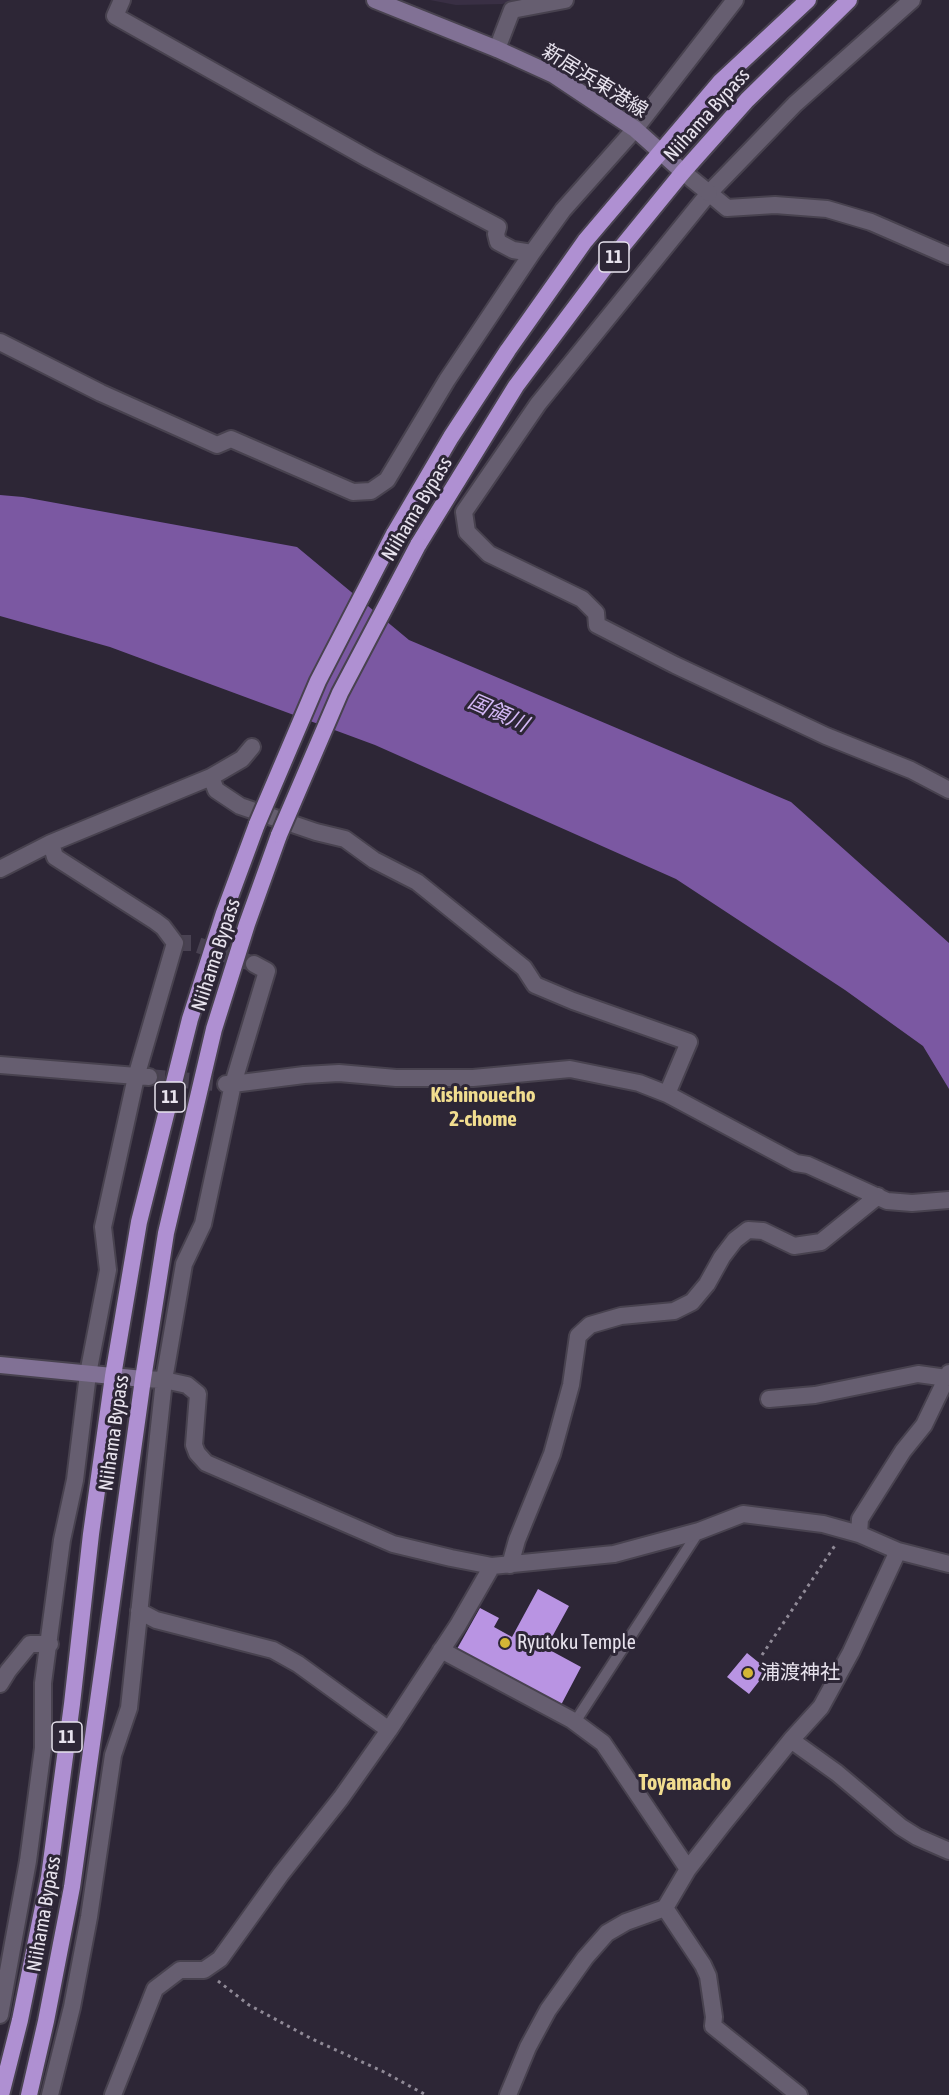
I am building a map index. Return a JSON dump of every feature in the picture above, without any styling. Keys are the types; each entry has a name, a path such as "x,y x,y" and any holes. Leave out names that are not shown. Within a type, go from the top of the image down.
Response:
{"highway":[{"name":"Niihama Bypass","path":"2,2095 49,1877 72,1704 91,1534 113,1376 139,1222 190,1019 224,913 257,824 318,681 394,534 451,437 507,350 585,242 661,151 722,81 807,0"},
{"name":"Niihama Bypass","path":"29,2095 72,1887 143,1379 166,1233 214,1029 247,924 279,835 340,693 418,545 516,386 603,270 683,172 747,100 849,0"}],"main road":[{"name":"新居浜東港線","path":"375,0 497,49 554,75 635,129 683,172"},
{"path":"0,1365 143,1379"}],"street":[{"path":"122,0 116,16 369,159 498,227 496,234 498,242 513,250 532,253"},
{"path":"497,49 512,10 566,0"},
{"path":"0,342 100,393 217,445 231,439 353,492 371,491 387,480 447,380 563,210 635,129 735,0"},
{"path":"912,0 795,104 709,193 538,404 465,512 467,532 489,554 582,599 596,613 597,625 675,665 826,736 911,770 949,790"},
{"path":"683,172 727,208 775,205 827,208 871,222 949,256"},
{"path":"0,869 51,843 210,777 242,759 252,747"},
{"path":"210,777 216,790 240,806 316,832 345,839 374,860 417,882 524,968 535,985 573,1001 689,1042 668,1094"},
{"path":"0,2015 28,1861 43,1748 43,1683 50,1644 62,1540 75,1480 88,1374 108,1270 103,1227 175,943 163,927 155,921 55,857 51,843"},
{"path":"50,2095 72,2007 89,1917 113,1755 129,1708 164,1380 184,1264 203,1224 230,1084 267,971 254,964"},
{"path":"0,1065 142,1077"},
{"path":"230,1084 339,1073 396,1078 474,1078 570,1070 639,1083 668,1094 796,1163 808,1165 887,1201 912,1203 949,1200"},
{"path":"510,1565 517,1540 552,1454 571,1385 578,1336 590,1324 621,1316 674,1311 692,1302 707,1284 722,1257 735,1240 748,1230 763,1232 794,1246 821,1242 878,1196"},
{"path":"769,1398 815,1395 918,1374 948,1375 924,1425 903,1451 852,1532"},
{"path":"143,1379 164,1380 186,1385 198,1394 194,1445 197,1453 206,1463 393,1544 492,1566 510,1565 614,1554 699,1531 743,1514 823,1524 852,1532 898,1551 949,1564"},
{"path":"508,2095 528,2047 548,2010 585,1958 607,1933 626,1922 665,1908 688,1869 791,1740 821,1707 851,1652 898,1551"},
{"path":"113,2095 155,1989 180,1970 204,1970 220,1959 389,1730 492,1566"},
{"path":"139,1611 156,1620 273,1650 298,1664 389,1730"},
{"path":"0,1684 30,1644 50,1644"},
{"path":"441,1650 575,1722 603,1743 688,1869"},
{"path":"791,1740 837,1773 909,1832 949,1851"},
{"path":"665,1908 708,1976 714,2017 713,2026 800,2095"}],"lane":[{"path":"575,1722 699,1531"}],"path":[{"path":"762,1655 852,1532"},
{"path":"204,1970 259,2011 426,2095"}],"shaded area":[{"path":"430,0 518,0 502,4 456,5"}],"water":[{"name":"国領川","path":"0,495 23,497 297,547 409,640 791,802 949,943 949,1089 923,1046 845,990 676,879 375,745 110,647 0,616"}],"building":[{"name":"Ryutoku Temple","path":"538,1589 569,1606 546,1648 581,1667 561,1705 457,1649 480,1608 499,1618 494,1627 512,1637"},
{"name":"浦渡神社","path":"747,1653 768,1670 749,1694 727,1677"}],"tunnel":[{"path":"175,943 192,943 254,964"},
{"path":"149,1077 226,1084"}],"place":[{"name":"Ryutoku Temple","path":"505,1643"},
{"name":"浦渡神社","path":"748,1673"}],"district":[{"name":"Kishinouecho 2-chome","path":"483,1107"},
{"name":"Toyamacho","path":"685,1783"}]}
